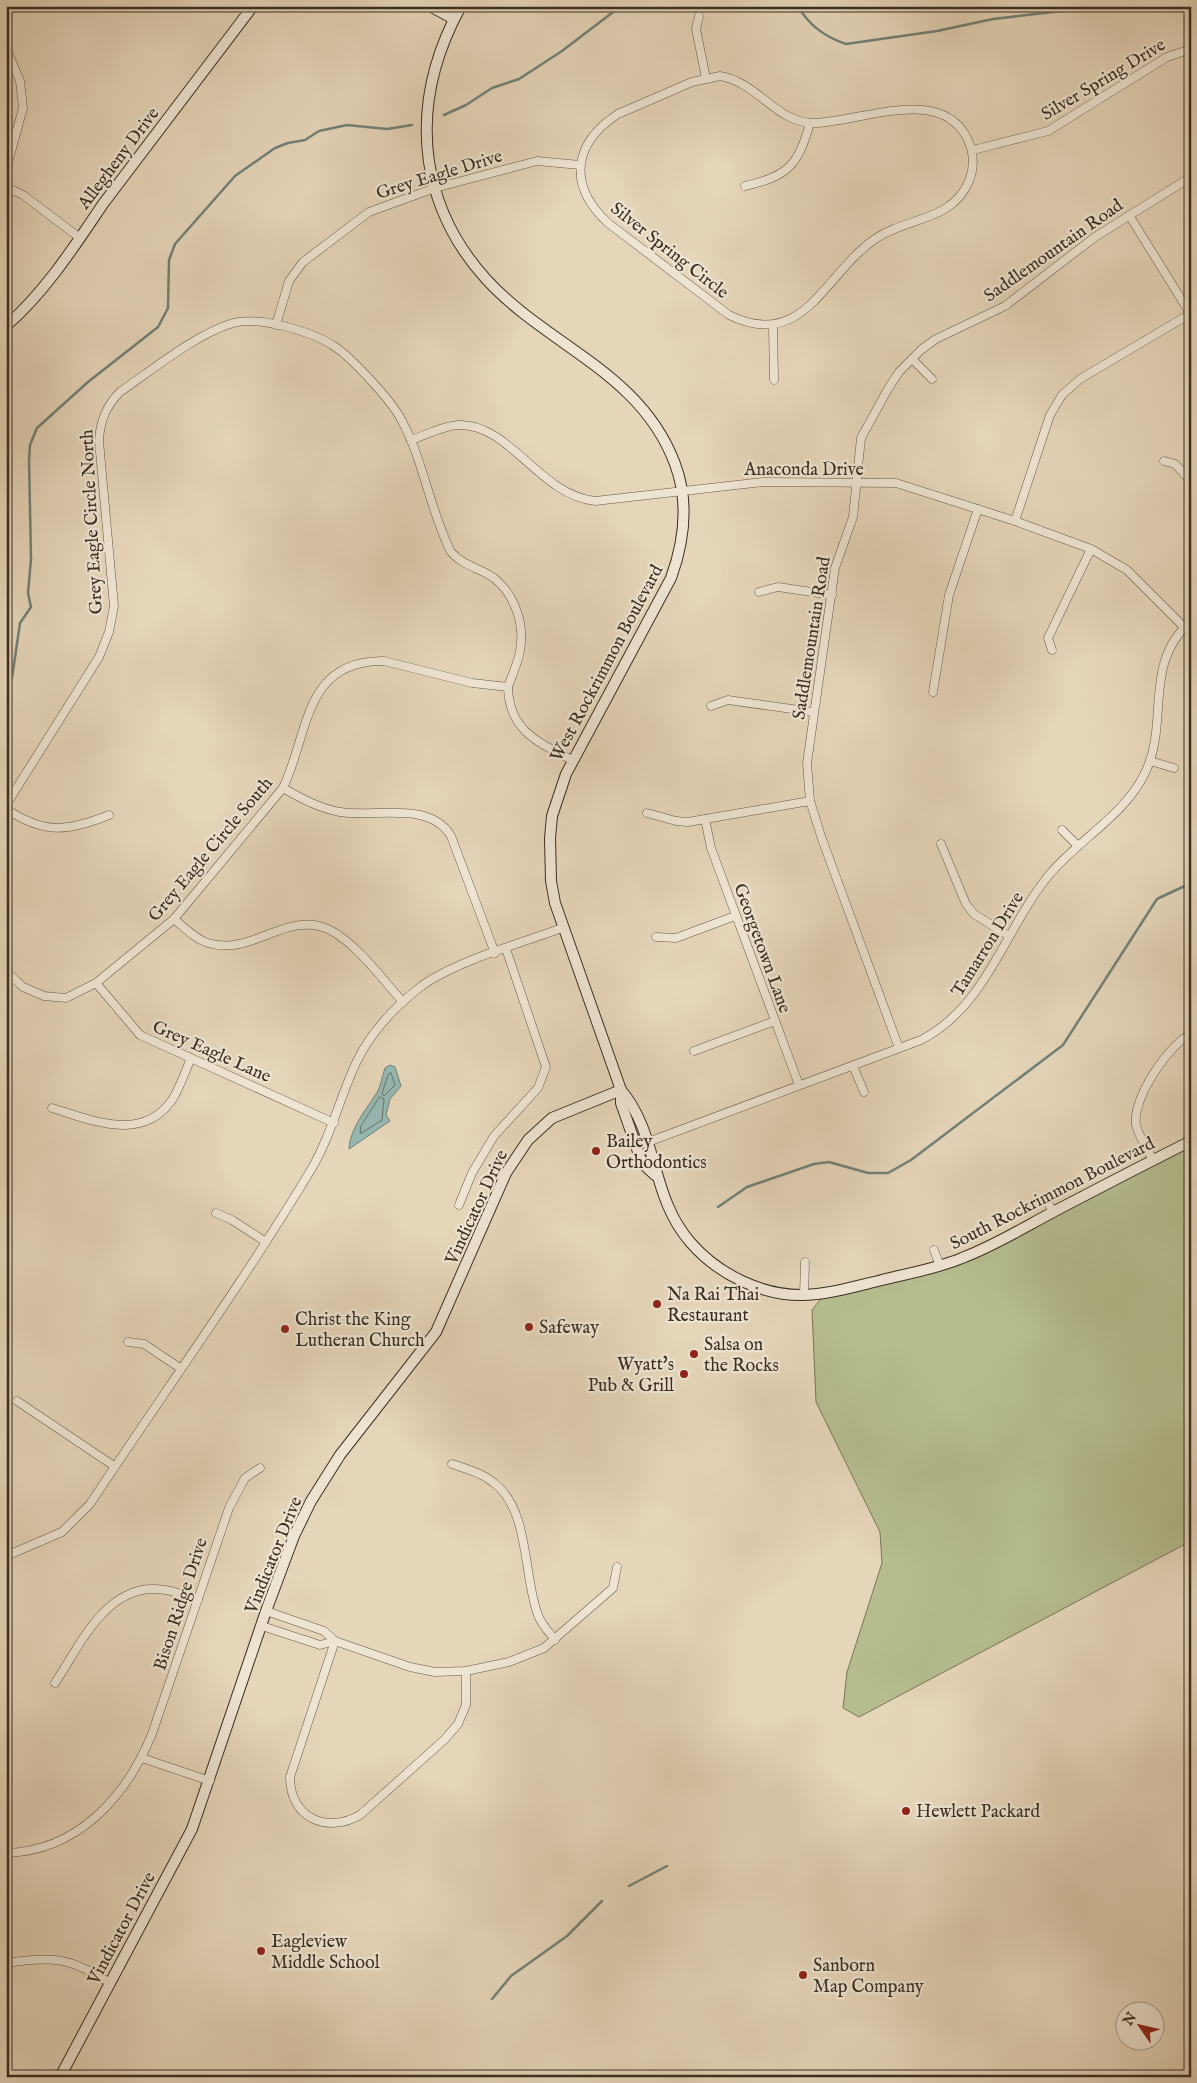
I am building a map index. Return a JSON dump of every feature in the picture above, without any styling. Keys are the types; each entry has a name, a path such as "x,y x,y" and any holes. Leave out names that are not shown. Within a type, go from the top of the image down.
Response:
{"main road":[{"name":"Allegheny Drive","path":"6,326 29,306 80,238 102,204 253,6"},
{"path":"430,6 454,19"},
{"name":"West Rockrimmon Boulevard","path":"461,6 432,74 426,115 428,152 435,188 444,214 458,244 487,280 516,306 622,387 648,413 670,450 682,492 681,546 671,578 572,760 557,798 550,838 551,881 562,928"},
{"name":"South Rockrimmon Boulevard","path":"562,928 620,1090 621,1103 642,1163 655,1175"},
{"name":"South Rockrimmon Boulevard","path":"620,1090 629,1100 648,1142 654,1158 655,1175 670,1213 679,1228 705,1258 750,1285 784,1293 804,1295 848,1289 940,1266 979,1251 1191,1140"},
{"name":"Vindicator Drive","path":"60,2077 188,1837 210,1781 266,1611 294,1536 311,1501 340,1455 436,1332 506,1174 528,1140 552,1118 620,1090"}],"street":[{"path":"699,16 696,29 706,78"},
{"path":"6,48 23,93 21,121 6,170"},
{"name":"Silver Spring Drive","path":"973,150 1048,131 1166,57 1191,49"},
{"path":"580,165 589,141 607,122 618,114 706,78 720,76 746,84 783,114 810,123 908,109 935,110 949,117 958,125 966,135 973,150"},
{"path":"745,186 778,176 794,163 802,151 810,123"},
{"name":"Silver Spring Circle","path":"580,165 580,177 587,198 593,209 608,223 729,315 752,324 773,326 797,317 876,238 948,208 966,188 971,176 973,150"},
{"name":"Grey Eagle Drive","path":"276,325 289,282 303,262 369,212 435,188 537,160 580,165"},
{"name":"Saddlemountain Road","path":"899,1048 822,839 810,801 807,763 835,568 852,518 854,484 861,438 866,425 888,389 912,359 936,339 1011,302 1095,236 1191,177"},
{"path":"6,187 24,195 80,238"},
{"path":"1015,521 1050,415 1062,395 1080,379 1190,315 1129,215"},
{"name":"Grey Eagle Circle North","path":"6,804 99,657 109,632 114,594 99,441 102,420 109,405 120,392 208,333 245,321 276,325"},
{"path":"276,325 314,336 343,353 394,408 411,440 441,529 452,552 459,560 493,578 512,599 518,612 521,624 520,651 508,687 510,709 522,728 540,743 572,760"},
{"path":"773,326 774,380"},
{"path":"912,359 932,379"},
{"name":"Anaconda Drive","path":"411,440 446,427 459,425 482,430 504,443 554,486 583,500 610,501 763,482 896,483 1015,521 1091,549 1126,570 1184,627"},
{"path":"1164,460 1175,464 1191,481"},
{"path":"933,692 949,595 978,509"},
{"path":"1052,650 1048,638 1091,549"},
{"path":"759,592 778,587 832,595"},
{"name":"Tamarron Drive","path":"648,1142 854,1066 932,1034 965,1007 1048,875 1134,792 1150,761 1155,734 1162,667 1172,642 1184,627 1191,622"},
{"name":"Grey Eagle Circle South","path":"6,971 23,987 44,996 66,998 96,983 174,919 283,788 292,770 313,700 331,678 343,670 370,661 384,661 472,683 508,687"},
{"path":"710,706 728,700 813,712"},
{"path":"1150,761 1174,768"},
{"path":"283,788 314,805 329,810 412,814 437,820 445,827 453,842 495,953"},
{"path":"647,813 676,821 705,819 810,801"},
{"path":"6,809 26,823 54,828 91,822 108,815"},
{"name":"Georgetown Lane","path":"705,819 711,848 799,1086"},
{"path":"1062,830 1078,846"},
{"path":"941,844 966,904 974,914 1009,936"},
{"path":"656,937 676,938 735,916"},
{"path":"174,919 196,938 220,946 253,941 288,926 315,925 328,929 351,945 403,1002"},
{"path":"6,1556 62,1532 90,1504 266,1242 321,1152 364,1049 384,1021 426,983 460,965 562,928"},
{"path":"459,1205 472,1173 494,1136 538,1088 546,1067 506,949"},
{"name":"Grey Eagle Lane","path":"96,983 132,1028 140,1035 334,1123"},
{"path":"694,1051 775,1021"},
{"path":"1153,1160 1136,1124 1138,1102 1168,1053 1191,1034"},
{"path":"52,1108 108,1126 145,1122 156,1116 172,1100 191,1058"},
{"path":"854,1066 864,1092"},
{"path":"1046,1198 1053,1213"},
{"path":"216,1213 232,1220 266,1242"},
{"path":"934,1250 940,1266"},
{"path":"804,1295 805,1262"},
{"path":"128,1342 144,1344 180,1368"},
{"path":"17,1401 114,1466"},
{"path":"452,1464 489,1480 509,1500 519,1526 537,1614 555,1640"},
{"name":"Bison Ridge Drive","path":"6,1853 46,1847 74,1834 90,1823 119,1794 142,1758 229,1508 245,1478 260,1468"},
{"path":"266,1611 324,1631 335,1642 422,1670 435,1672 466,1671 522,1658 555,1640 613,1588 617,1567"},
{"path":"55,1683 104,1610 125,1595 152,1589 166,1590 198,1600"},
{"path":"262,1626 320,1645 335,1642"},
{"path":"335,1642 290,1777 290,1785 296,1803 309,1816 324,1824 343,1824 360,1815 452,1732 466,1705 466,1671"},
{"path":"142,1758 210,1781"},
{"path":"6,1963 53,1958 83,1967 110,1983"}],"green space":[{"path":"1191,1140 1191,1541 859,1717 843,1708 847,1672 882,1563 880,1532 816,1402 812,1310 826,1292 961,1259"}],"water":[{"path":"390,1065 395,1067 401,1086 390,1099 386,1115 390,1121 349,1149 355,1127 378,1091 385,1068"}],"waterway":[{"path":"444,115 466,105 492,88 519,79 562,51 621,6"},
{"path":"798,6 818,30 846,44 937,31 993,19 1080,9 1084,6"},
{"path":"6,681 12,678 20,623 31,607 28,593 31,559 29,460 30,445 37,428 88,382 158,327 168,308 169,260 175,244 235,176 275,148 305,140 319,131 347,125 387,129 412,125"},
{"path":"718,1207 747,1187 814,1164 829,1162 868,1173 888,1173 911,1160 1063,1045 1157,899 1191,883"},
{"path":"629,1886 667,1866"},
{"path":"492,1999 511,1976 567,1936 602,1901"}],"place":[{"name":"Bailey Orthodontics","path":"596,1151"},
{"name":"Na Rai Thai Restaurant","path":"657,1304"},
{"name":"Safeway","path":"529,1327"},
{"name":"Christ the King Lutheran Church","path":"285,1329"},
{"name":"Salsa on the Rocks","path":"694,1354"},
{"name":"Wyatt's Pub & Grill","path":"684,1374"},
{"name":"Hewlett Packard","path":"906,1811"},
{"name":"Eagleview Middle School","path":"261,1951"},
{"name":"Sanborn Map Company","path":"803,1975"}]}
